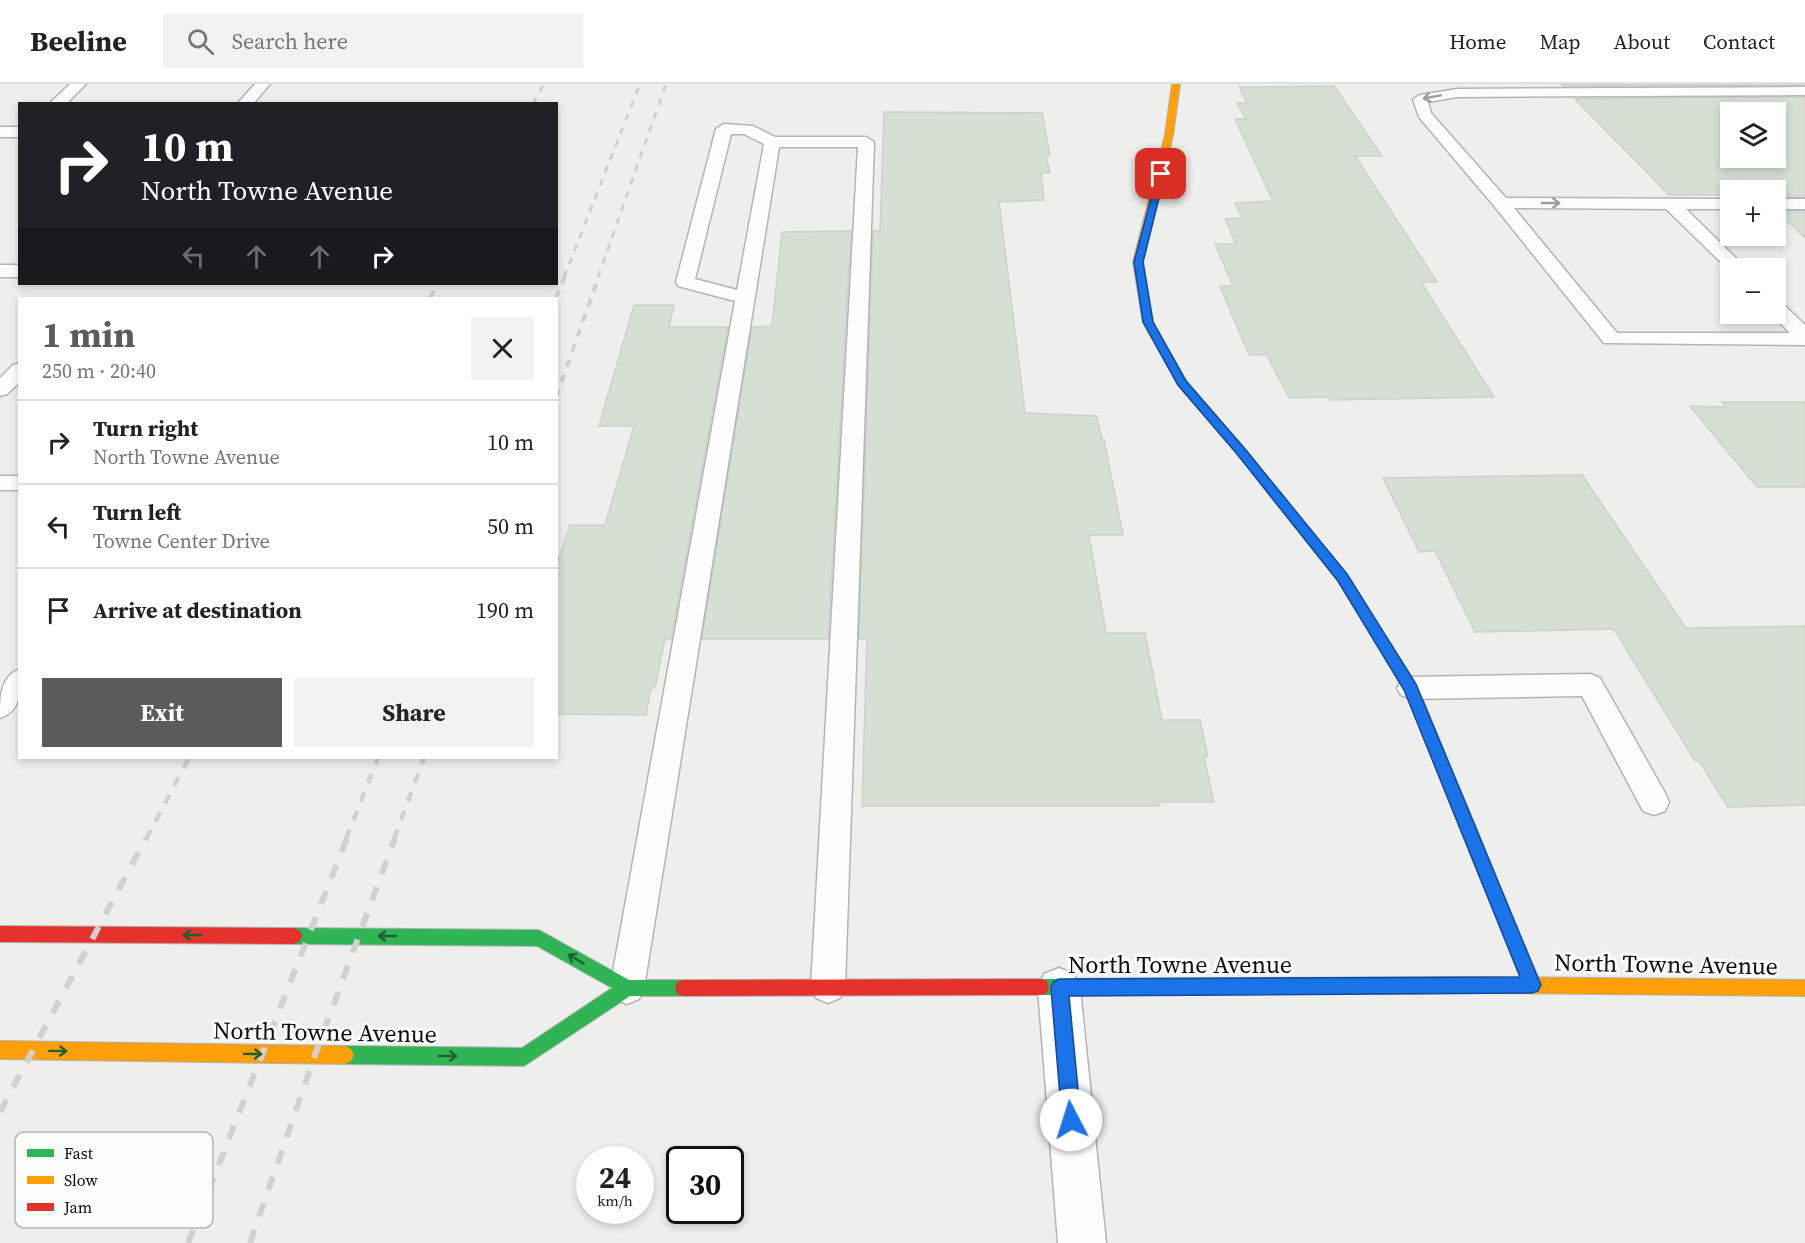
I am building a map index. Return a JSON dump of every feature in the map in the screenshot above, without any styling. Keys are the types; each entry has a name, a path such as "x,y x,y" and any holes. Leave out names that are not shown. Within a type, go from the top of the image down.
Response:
{"main road":[{"path":"1176,84 1169,135 1138,262 1148,322 1182,383 1241,451 1342,578 1411,688 1532,985"},
{"name":"North Towne Avenue","path":"0,934 539,938 627,988 1532,985 1805,988"},
{"name":"North Towne Avenue","path":"0,1050 524,1057 627,988"}],"street":[{"path":"1059,988 1082,1243"}],"lane":[{"path":"58,102 79,84"},
{"path":"246,102 263,84"},
{"path":"1805,91 1457,93 1420,99 1424,114 1501,203 1611,339 1805,338"},
{"path":"746,298 685,282 724,129 747,129 772,142 866,142 828,987"},
{"path":"0,132 18,132"},
{"path":"627,988 772,142"},
{"path":"1501,203 1720,204"},
{"path":"1671,204 1727,258"},
{"path":"1786,204 1805,204"},
{"path":"0,271 18,271"},
{"path":"1786,318 1805,338"},
{"path":"0,390 18,371"},
{"path":"0,483 18,483"},
{"path":"0,707 18,682"},
{"path":"1411,688 1590,685 1654,802"}],"building":[{"path":"1561,84 1805,84 1805,85 1563,86"},
{"path":"1334,86 1382,156 1355,156 1437,282 1421,282 1494,397 1330,400 1329,397 1289,398 1267,355 1249,355 1220,286 1233,286 1215,244 1236,244 1225,219 1242,218 1235,203 1273,201 1235,119 1246,119 1237,103 1247,103 1239,87"},
{"path":"1805,97 1805,197 1786,197 1786,180 1720,180 1720,195 1669,195 1575,99"},
{"path":"884,112 1042,113 1050,155 1046,155 1050,173 1041,173 1044,200 999,202 1025,413 1097,416 1123,535 1089,535 1106,633 1145,633 1162,720 1200,720 1208,757 1204,757 1214,802 1159,802 1160,806 862,806 867,639 859,639 873,231 880,231"},
{"path":"1786,211 1805,211 1805,238 1786,220"},
{"path":"851,231 828,639 702,639 752,327 772,326 782,232"},
{"path":"634,305 674,305 669,327 728,327 671,639 665,639 655,688 651,688 646,715 558,714 558,560 570,525 605,525 634,426 599,426"},
{"path":"1722,402 1805,402 1805,487 1757,487 1690,406 1726,407"},
{"path":"1582,475 1686,628 1805,626 1805,805 1728,807 1699,761 1695,761 1614,629 1475,632 1435,551 1419,552 1383,478"}],"railway":[{"path":"534,102 544,84"},
{"path":"564,277 640,84"},
{"path":"598,277 666,84"},
{"path":"556,297 565,276"},
{"path":"558,391 599,276"},
{"path":"431,297 437,285"},
{"path":"146,839 188,759"},
{"path":"346,839 378,759"},
{"path":"394,839 424,759"},
{"path":"0,1112 146,838"},
{"path":"213,1179 347,838"},
{"path":"250,1243 315,1055 395,838"},
{"path":"188,1243 194,1228"}],"traffic: fast":[{"path":"1291,514 1342,578 1411,688 1467,825"},
{"path":"294,936 539,938 627,988 683,988"},
{"path":"1041,987 1487,985"},
{"path":"345,1055 524,1057 627,988"}],"traffic: slow":[{"path":"1176,84 1169,135 1138,262 1148,322 1182,383 1241,451 1291,514"},
{"path":"1487,985 1805,988"},
{"path":"0,1050 345,1055"}],"traffic: jam":[{"path":"1467,825 1532,985"},
{"path":"0,934 294,936"},
{"path":"683,988 1041,987"}],"route":[{"path":"1071,1120 1059,988 1532,985 1411,688 1342,578 1241,451 1176,375 1148,322 1138,262 1161,174"}]}
